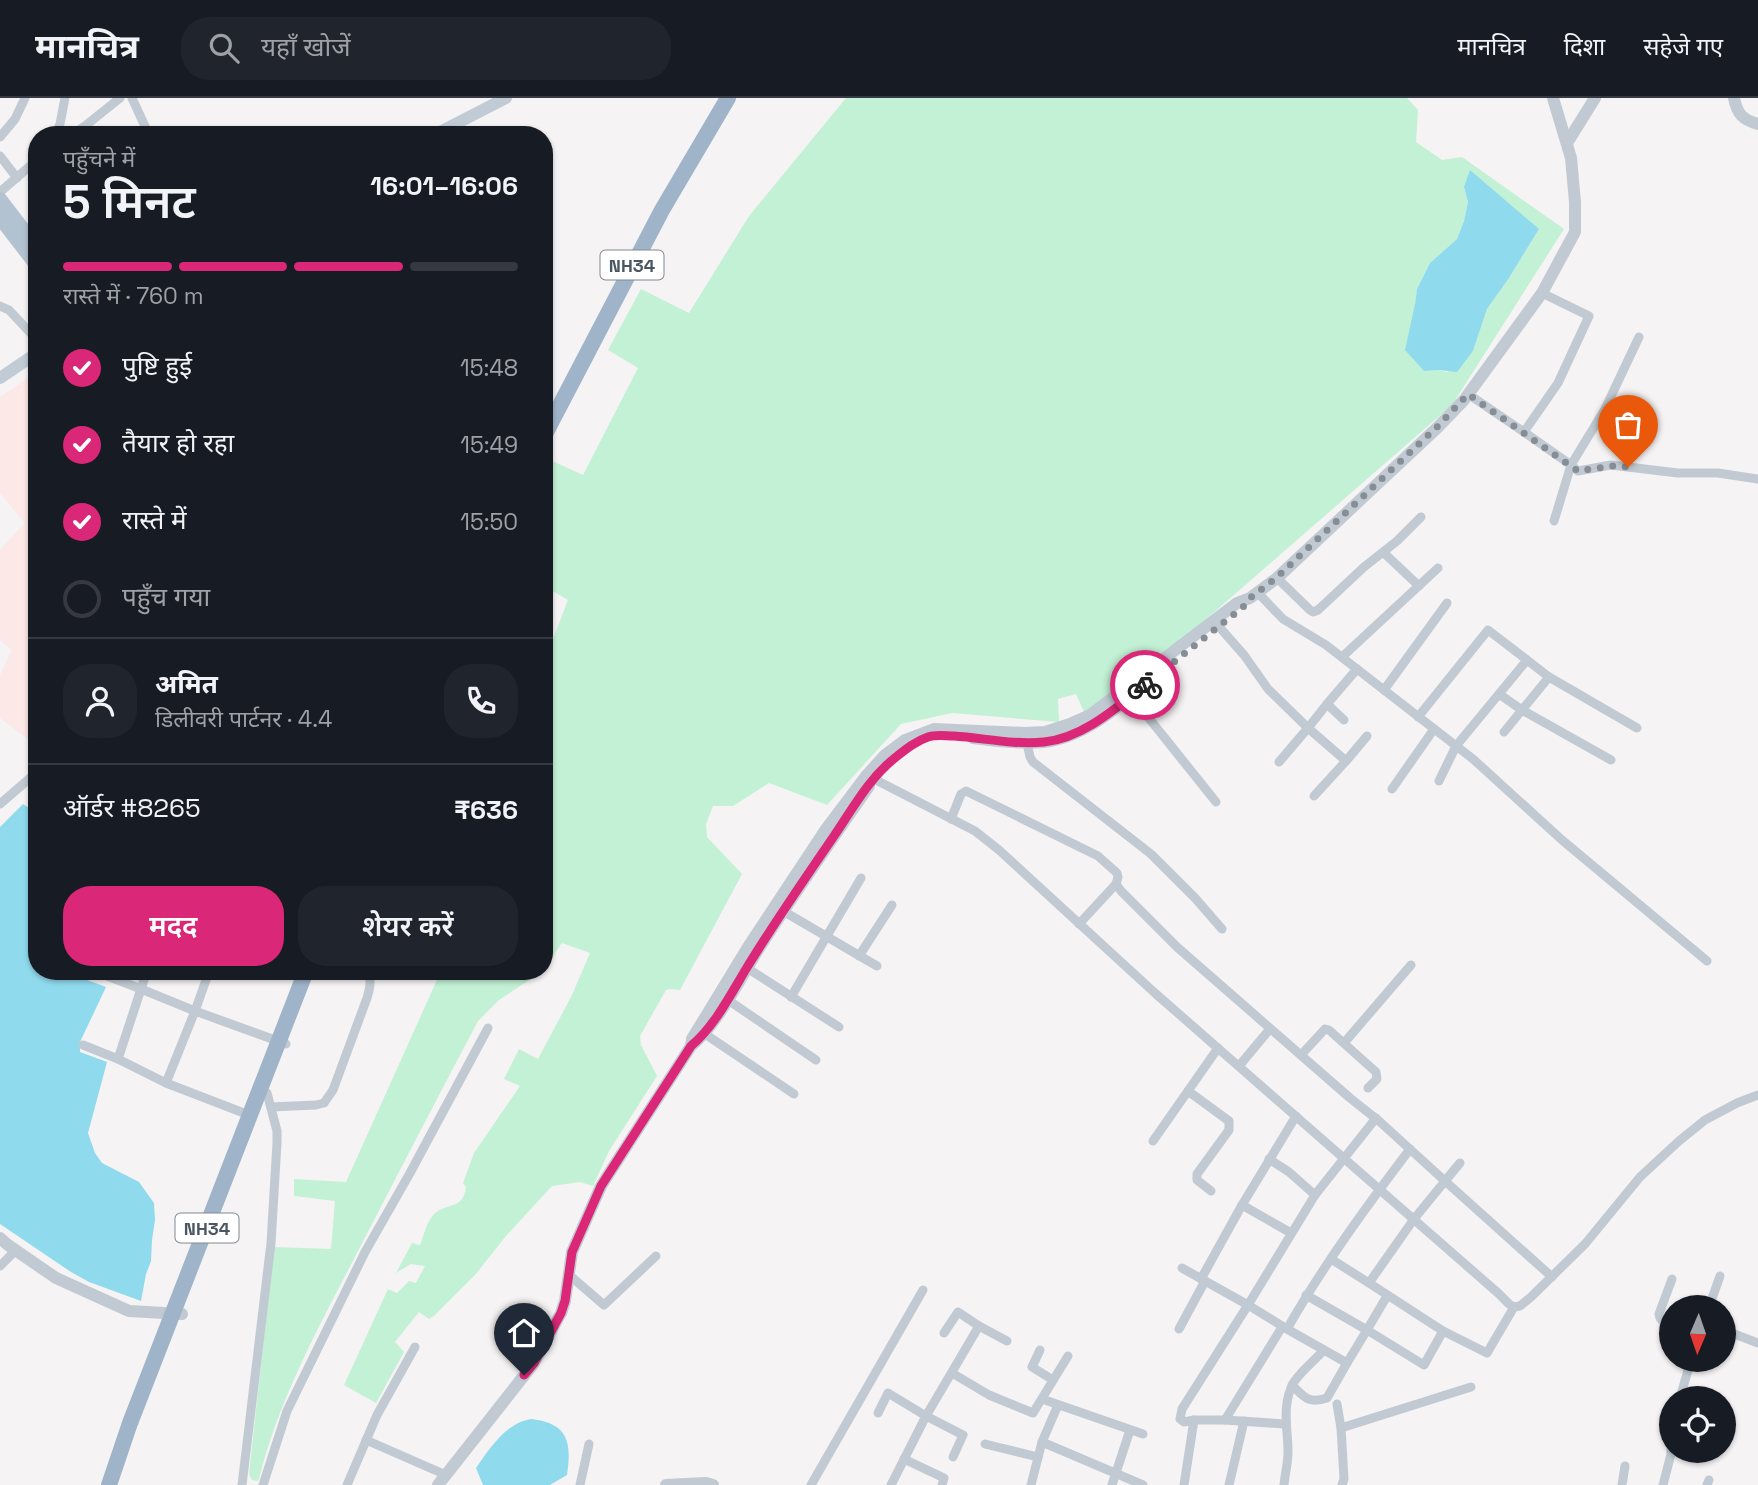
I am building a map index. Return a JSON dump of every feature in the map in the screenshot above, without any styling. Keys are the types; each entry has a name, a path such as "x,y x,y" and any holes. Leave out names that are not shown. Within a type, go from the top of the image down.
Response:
{"highway":[{"name":"NH34","path":"553,419 662,210 727,98"},
{"name":"NH34","path":"109,1485 130,1423 269,1100 282,1042 303,980"},
{"name":"NH34","path":"119,1485 249,1115 311,980"}],"main road":[{"path":"452,126 506,98"},
{"path":"0,199 7,226 28,254"},
{"path":"7,226 28,241"},
{"path":"0,377 28,359"}],"street":[{"path":"0,137 15,119 25,98"},
{"path":"59,126 65,98"},
{"path":"85,126 120,98"},
{"path":"132,98 145,126"},
{"path":"366,1440 442,1480 534,1363 561,1313 572,1252 601,1186 691,1046 692,1038 728,1000 885,755 905,740 933,729 1026,738 1090,715 1128,692 1217,624 1237,603 1254,596 1276,578 1438,426 1468,394 1542,293 1570,243 1576,226 1573,169 1553,98"},
{"path":"1567,143 1595,98"},
{"path":"1734,98 1740,116 1758,124"},
{"path":"0,156 17,178"},
{"path":"0,192 28,168"},
{"path":"1524,432 1558,383 1589,316 1542,293"},
{"path":"0,306 9,310 28,330"},
{"path":"1554,522 1571,465 1605,408 1639,337"},
{"path":"1468,394 1578,471 1611,466 1678,473 1718,473 1758,479"},
{"path":"1276,578 1313,612 1318,610 1421,517"},
{"path":"1384,553 1419,586"},
{"path":"1342,657 1438,568"},
{"path":"1254,596 1283,619 1326,645 1473,759 1562,839 1707,961"},
{"path":"1384,690 1447,603"},
{"path":"1217,624 1244,655 1268,689 1346,761"},
{"path":"1418,717 1488,630 1549,677 1637,728"},
{"path":"1439,781 1456,746 1527,660"},
{"path":"1279,762 1357,669"},
{"path":"1504,732 1549,677"},
{"path":"1128,692 1216,802"},
{"path":"1499,694 1522,710 1611,760"},
{"path":"1326,704 1344,720"},
{"path":"1392,789 1434,729"},
{"path":"1314,796 1367,736"},
{"path":"1026,738 1033,762 1151,855 1222,929"},
{"path":"870,778 975,831 999,850 1218,1048 1514,1307 1520,1306 1531,1297 1585,1244 1640,1177 1679,1141 1705,1120 1758,1095"},
{"path":"701,1031 750,944 827,829 870,778"},
{"path":"0,803 28,780"},
{"path":"951,819 961,794 966,791 1098,856 1118,877 1116,884 1079,924"},
{"path":"791,997 861,878"},
{"path":"1116,884 1177,947 1376,1118 1552,1277"},
{"path":"859,956 892,905"},
{"path":"783,911 877,966"},
{"path":"1344,1043 1411,965"},
{"path":"747,968 839,1027"},
{"path":"118,980 282,1042"},
{"path":"118,1059 144,980"},
{"path":"166,1083 206,980"},
{"path":"242,1485 271,1243 277,1130 269,1100 316,1105 324,1103 333,1090 367,998 370,980"},
{"path":"728,1000 816,1060"},
{"path":"263,1485 287,1411 365,1252 488,1028"},
{"path":"1239,1066 1270,1028"},
{"path":"1301,1055 1325,1029 1376,1072 1377,1079 1368,1088"},
{"path":"701,1031 794,1094"},
{"path":"83,1045 166,1083 249,1115"},
{"path":"1153,1141 1218,1048"},
{"path":"1188,1091 1229,1121 1226,1134 1198,1174 1197,1180 1211,1191"},
{"path":"1179,1329 1242,1205 1296,1116"},
{"path":"1285,1424 1225,1420 1184,1422 1180,1419 1182,1409 1315,1195 1376,1118"},
{"path":"1225,1420 1306,1295 1410,1149"},
{"path":"1269,1159 1315,1195"},
{"path":"1368,1283 1414,1219 1460,1163"},
{"path":"1242,1205 1291,1233"},
{"path":"0,1238 56,1278 129,1311 178,1313"},
{"path":"0,1266 16,1250"},
{"path":"568,1274 604,1305 656,1256"},
{"path":"1331,1259 1443,1331 1487,1353 1514,1307"},
{"path":"1182,1268 1347,1363"},
{"path":"1713,1295 1720,1276"},
{"path":"1666,1295 1672,1279"},
{"path":"811,1485 923,1290"},
{"path":"1306,1295 1424,1365 1443,1331"},
{"path":"1292,1385 1308,1400 1327,1398 1387,1296"},
{"path":"944,1333 958,1312 1007,1341"},
{"path":"891,1485 926,1416 979,1326"},
{"path":"1736,1335 1758,1343"},
{"path":"348,1485 377,1415 415,1348"},
{"path":"1040,1350 1032,1367 1053,1380"},
{"path":"1284,1485 1288,1453 1285,1424 1287,1400 1292,1385 1300,1374 1324,1350"},
{"path":"953,1373 989,1395 1033,1413 1068,1356"},
{"path":"1341,1428 1471,1387"},
{"path":"878,1413 888,1393 963,1435 953,1457"},
{"path":"1042,1399 1143,1434"},
{"path":"1337,1404 1341,1428 1344,1479 1342,1485"},
{"path":"1031,1485 1042,1441 1058,1405"},
{"path":"1184,1485 1194,1420"},
{"path":"1230,1485 1244,1422"},
{"path":"1112,1485 1130,1430"},
{"path":"1042,1441 1143,1485"},
{"path":"580,1485 589,1444"},
{"path":"985,1444 1038,1457"},
{"path":"904,1459 944,1478 942,1485"},
{"path":"1663,1485 1669,1463"},
{"path":"1622,1485 1625,1466"},
{"path":"666,1485 713,1485"}],"shaded area":[{"path":"28,378 28,739 0,718 0,676 12,650 0,640 0,550 25,523 0,493 0,397"}],"green space":[{"path":"846,98 1407,98 1418,110 1416,142 1442,160 1462,157 1564,229 1452,405 1166,654 1084,712 1076,694 1058,699 1059,722 952,713 901,724 827,805 769,783 733,806 713,806 706,824 707,837 742,874 680,990 666,990 640,1036 641,1045 657,1076 609,1151 593,1186 580,1182 552,1186 475,1275 435,1315 429,1319 419,1312 395,1342 404,1352 376,1403 344,1385 388,1289 397,1293 409,1281 416,1283 425,1266 411,1264 396,1273 412,1243 420,1245 434,1214 462,1199 466,1187 463,1183 474,1153 520,1086 504,1079 519,1049 538,1059 572,995 590,953 562,943 553,956 553,639 568,600 553,591 553,461 583,475 638,368 608,350 641,289 689,313 749,216","holes":["1464,187 1539,229 1487,309 1473,351 1447,372 1424,371 1415,304 1417,289 1430,263 1457,239 1468,202"]},
{"path":"437,980 529,980 499,1000 478,1021 315,1335 277,1421 259,1479 252,1480 249,1474 274,1247 331,1249 335,1201 294,1196 294,1179 346,1182"}],"water":[{"path":"1470,170 1539,229 1487,309 1473,351 1457,372 1424,371 1405,350 1417,289 1430,263 1457,239 1468,202 1464,187"},
{"path":"23,804 28,807 28,980 87,980 106,987 80,1042 80,1052 107,1062 88,1133 95,1153 102,1163 139,1182 154,1203 151,1261 141,1301 89,1282 0,1224 0,827"},
{"path":"531,1419 553,1425 565,1436 569,1453 567,1475 550,1485 483,1485 476,1468 487,1452 506,1431"}],"way so far":[{"path":"1145,685 1276,578 1438,426 1468,394 1578,471 1611,466 1628,467"}],"route":[{"path":"524,1375 534,1363 561,1313 572,1252 601,1186 691,1046 699,1040 728,1000 783,911 887,764 911,746 932,736 1027,742 1045,742 1064,737 1079,732 1145,685"}]}
